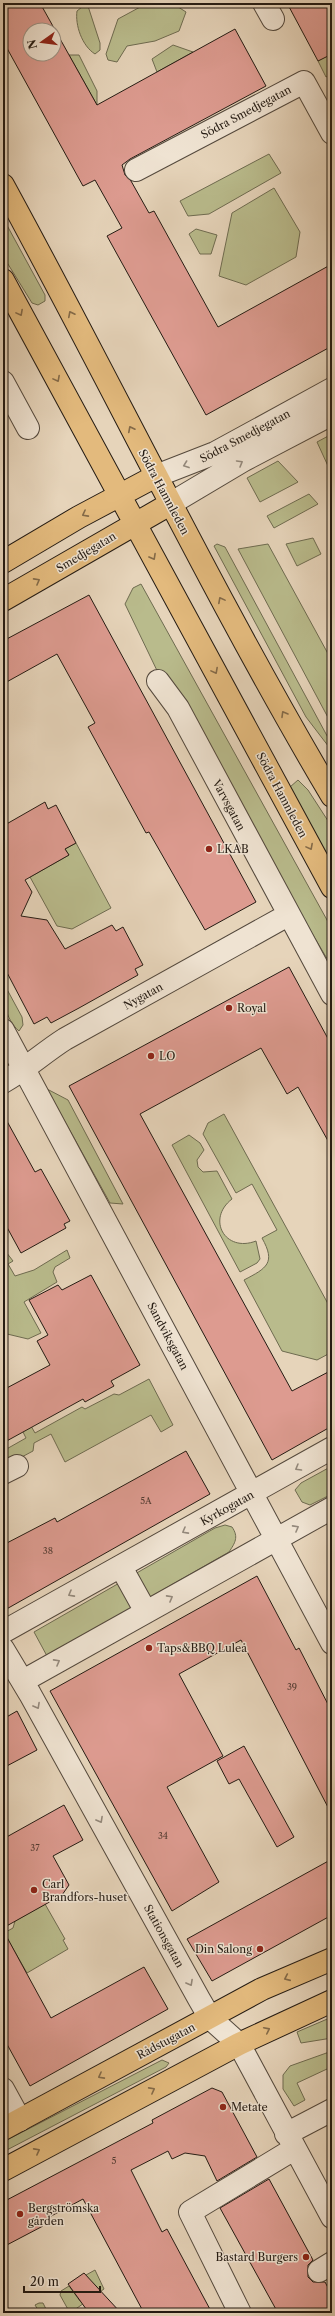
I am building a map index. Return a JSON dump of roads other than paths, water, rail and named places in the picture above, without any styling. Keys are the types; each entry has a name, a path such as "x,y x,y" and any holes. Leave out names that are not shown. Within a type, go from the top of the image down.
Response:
{"main road":[{"name":"Södra Hamnleden","path":"3,185 170,504 271,692 332,796"},
{"name":"Södra Hamnleden","path":"3,280 332,887"},
{"path":"3,562 119,495 156,476"},
{"name":"Smedjegatan","path":"3,600 134,523 170,504"},
{"name":"Rådstugatan","path":"11,2124 262,1990 332,1959"},
{"path":"3,2170 239,2044 332,2001"}],"street":[{"name":"Södra Smedjegatan","path":"136,170 304,82 332,133"},
{"path":"3,382 28,428"},
{"name":"Södra Smedjegatan","path":"156,476 215,453 332,390"},
{"name":"Södra Smedjegatan","path":"170,504 332,414"},
{"name":"Varvsgatan","path":"158,680 178,708 288,915 332,994"},
{"name":"Nygatan","path":"3,1082 25,1070 46,1051 65,1039 288,915"},
{"name":"Sandviksgatan","path":"3,1030 253,1493 332,1643"},
{"name":"Kyrkogatan","path":"3,1632 332,1448"},
{"path":"23,1681 332,1508"},
{"path":"121,1567 146,1612"},
{"name":"Stationsgatan","path":"5,1657 23,1681 210,2018 239,2044 332,2217"},
{"path":"3,2089 11,2124"},
{"path":"240,2313 190,2212 332,2110"}],"place":[{"name":"LKAB","path":"209,849"},
{"name":"Royal","path":"229,1008"},
{"name":"LO","path":"151,1056"},
{"name":"Taps&BBQ Luleå","path":"149,1648"},
{"name":"Carl Brandfors-huset","path":"34,1890"},
{"name":"Din Salong","path":"260,1949"},
{"name":"Metate","path":"223,2107"},
{"name":"Bergströmska gården","path":"20,2214"},
{"name":"Bastard Burgers","path":"306,2257"}]}
